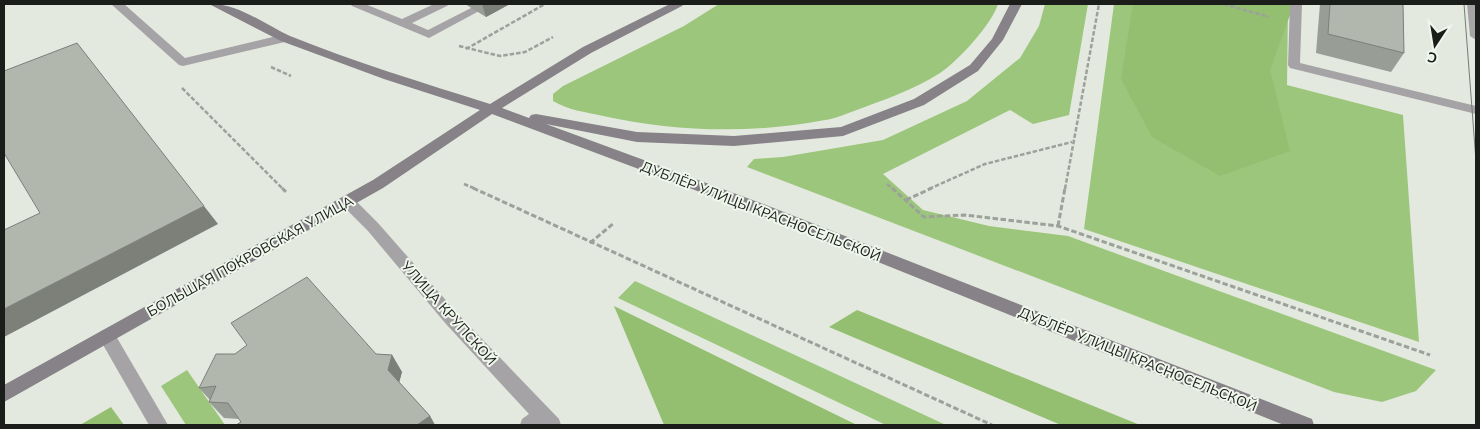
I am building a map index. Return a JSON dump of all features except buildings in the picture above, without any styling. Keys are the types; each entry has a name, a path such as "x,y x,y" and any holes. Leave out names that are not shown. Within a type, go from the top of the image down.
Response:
{"main road":[{"name":"ДУБЛЁР УЛИЦЫ КРАСНОСЕЛЬСКОЙ","path":"215,4 284,38 388,76 491,109 761,209 1305,425"},
{"name":"БОЛЬШАЯ ПОКРОВСКАЯ УЛИЦА","path":"4,394 378,184 491,109 587,50 678,4"},
{"path":"491,109 636,137 734,141 843,131 919,102 974,68 997,40 1016,4"}],"street":[{"path":"117,4 183,62 284,38"},
{"path":"356,4 429,34 475,10"},
{"path":"403,23 443,4"},
{"path":"1296,4 1294,65 1476,110"},
{"path":"1473,4 1476,36"},
{"name":"УЛИЦА КРУПСКОЙ","path":"347,201 373,227 541,422"},
{"path":"107,336 159,425"}],"path":[{"path":"545,4 466,49 500,56 525,52 553,37"},
{"path":"1058,226 1099,4"},
{"path":"179,86 287,193"},
{"path":"906,200 985,164 1072,142"},
{"path":"464,184 992,425"},
{"path":"887,184 924,218 965,215 1058,226 1430,355"},
{"path":"590,243 614,222"}],"green space":[{"path":"719,4 998,4 989,22 974,41 940,73 920,85 829,119 770,128 686,128 603,116 571,109 553,101 553,94 563,86 684,26"},
{"path":"1045,4 1088,4 1069,115 1033,124 1010,110 883,174 923,210 989,226 1068,236 1436,370 1416,391 1382,402 1334,392 747,167 754,159 783,157 883,140 967,101 1020,58 1039,26"},
{"path":"1114,4 1288,4 1287,85 1403,115 1419,342 1084,229"},
{"path":"1133,4 1294,4 1270,70 1290,151 1220,176 1152,137 1121,79"},
{"path":"635,281 946,425 886,425 618,298"},
{"path":"614,306 857,425 664,425"},
{"path":"857,310 1140,425 1061,425 829,327"},
{"path":"187,370 225,425 186,425 161,386"},
{"path":"111,407 124,425 80,425"}],"tram line":[{"path":"1464,4 1476,161"}]}
